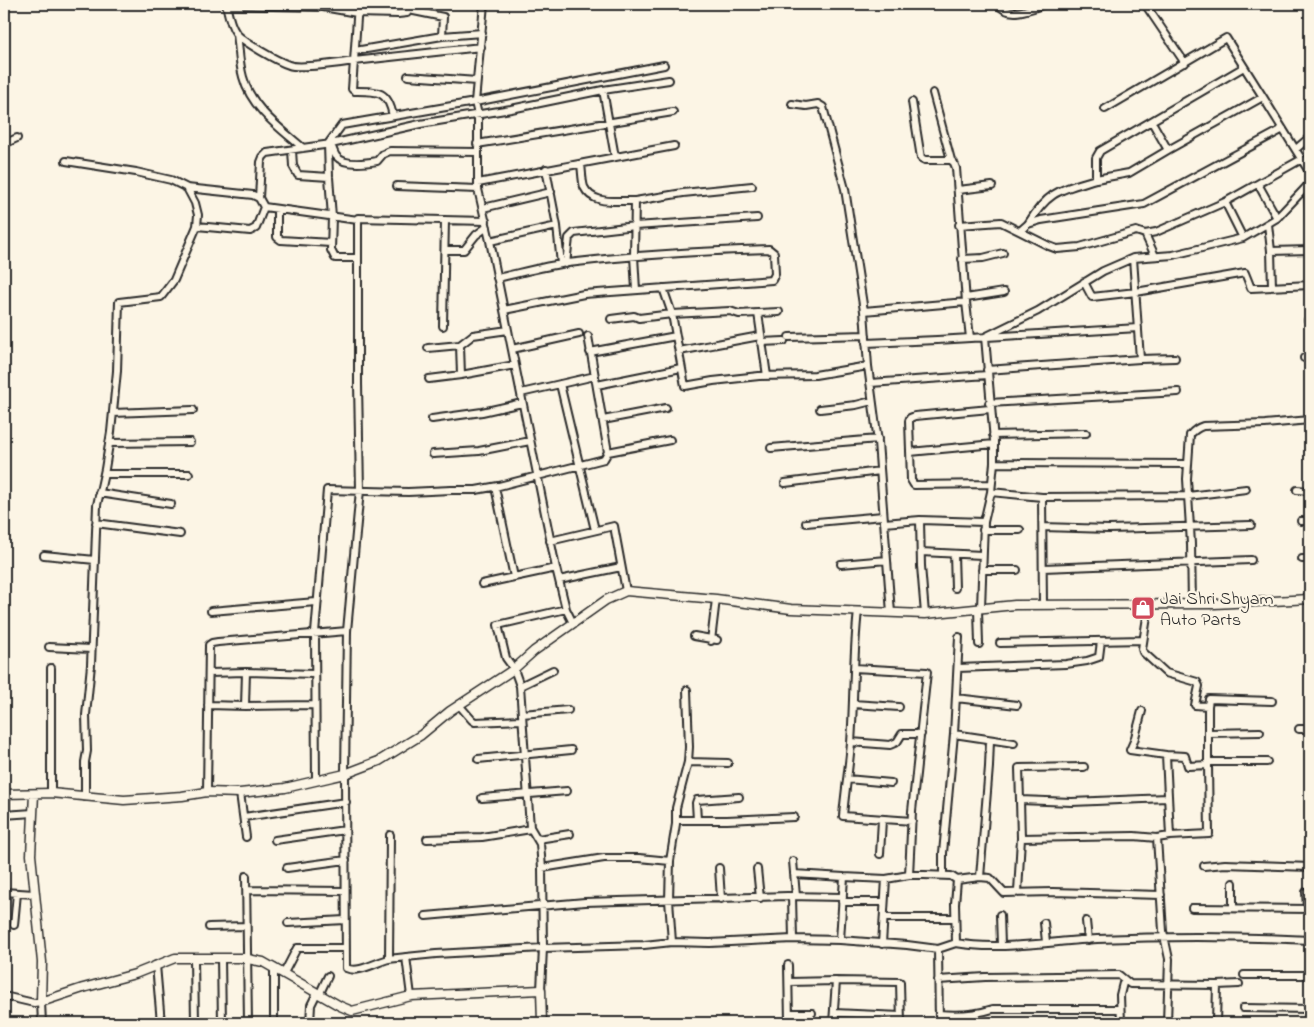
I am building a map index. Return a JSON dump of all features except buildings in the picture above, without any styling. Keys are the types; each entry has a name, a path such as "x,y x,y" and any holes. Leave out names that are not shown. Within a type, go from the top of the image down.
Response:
{"street":[{"path":"442,36 443,17 410,7 407,13 398,14 357,13 323,6 226,4 232,26 237,34 245,41 290,66 340,64 480,47"},
{"path":"358,4 352,89 355,91 378,91 382,93 392,107 393,116"},
{"path":"484,4 475,102 478,115 478,186 550,541 566,609 573,623"},
{"path":"998,4 1004,10 1014,12 1045,4"},
{"path":"1146,4 1185,63"},
{"path":"356,51 442,36 482,33"},
{"path":"237,34 243,78 254,100 266,116 303,148"},
{"path":"1105,109 1226,38 1310,173"},
{"path":"357,258 335,258 332,253 332,217 328,177 330,144 342,125 475,102 664,65"},
{"path":"1096,179 1096,158 1100,151 1244,67"},
{"path":"408,76 477,80"},
{"path":"259,198 263,157 267,153 330,144 420,124 478,115 603,90 669,80"},
{"path":"603,90 615,157"},
{"path":"933,94 951,160 956,168 959,225 970,338"},
{"path":"1020,231 1028,224 1048,197 1061,190 1096,179 1129,173 1263,97"},
{"path":"912,102 921,158 925,160 951,160"},
{"path":"792,104 806,106 821,105 824,110 845,189 864,311 868,366 878,439 891,613"},
{"path":"330,144 337,156 345,161 377,161 383,154 390,152 478,148 673,112"},
{"path":"1152,122 1168,150"},
{"path":"1028,224 1144,204 1283,129"},
{"path":"1296,149 1310,137"},
{"path":"4,144 17,138"},
{"path":"397,186 478,186 546,169 674,146"},
{"path":"292,150 294,166 298,175 328,177"},
{"path":"959,225 1002,222 1057,249 1080,248 1136,231 1145,234 1156,232 1225,202 1302,159"},
{"path":"66,161 136,172 171,180 187,188 253,195 259,198 264,207 256,228 250,231 197,226"},
{"path":"581,164 584,188 593,197 601,200 635,201 752,186"},
{"path":"546,169 564,264"},
{"path":"1258,184 1277,218"},
{"path":"985,337 1038,311 1103,271 1133,258 1173,255 1243,238 1277,218 1309,184"},
{"path":"1309,184 1310,229"},
{"path":"958,190 992,186"},
{"path":"85,797 86,715 91,649 96,505 104,474 113,413 117,371 119,302 161,298 174,280 197,226 198,215 195,203 187,188"},
{"path":"483,208 551,192"},
{"path":"635,201 634,256 636,290"},
{"path":"1225,202 1243,238"},
{"path":"264,207 358,220 358,218 445,220 486,224"},
{"path":"277,209 276,232 277,237 281,240 331,243"},
{"path":"564,264 570,238 574,232 757,218"},
{"path":"358,220 360,490 348,631 345,774 346,968 349,970 360,969 389,959 436,954 644,945 672,942 710,943 793,939 840,940 938,949 956,943 969,946 1164,937 1240,936 1310,940"},
{"path":"443,326 445,220"},
{"path":"445,250 464,250 486,224"},
{"path":"1268,224 1272,287"},
{"path":"490,241 557,226"},
{"path":"1145,234 1154,256"},
{"path":"497,278 564,264 634,256 769,249 774,253 775,274 772,280 584,294 504,310"},
{"path":"1270,251 1310,250"},
{"path":"962,259 983,258 1003,253"},
{"path":"1133,258 1140,359"},
{"path":"1084,282 1092,297 1136,292 1245,273 1251,288 1310,285"},
{"path":"663,288 672,314 685,386 767,376 815,375 868,366"},
{"path":"864,311 966,300 1004,292"},
{"path":"611,319 730,311 739,314 779,312"},
{"path":"758,313 767,376"},
{"path":"866,342 1138,328"},
{"path":"428,348 460,345 473,335 508,330"},
{"path":"512,349 580,334"},
{"path":"679,351 761,339 866,335"},
{"path":"316,781 314,633 327,490 408,492 476,490 604,459 608,452 588,336"},
{"path":"590,352 676,336"},
{"path":"979,644 983,530 991,492 994,463 985,337"},
{"path":"460,345 461,375"},
{"path":"870,383 1140,359 1175,358"},
{"path":"429,379 515,365"},
{"path":"596,385 681,368"},
{"path":"521,393 595,376"},
{"path":"560,384 594,530"},
{"path":"991,484 914,484 911,480 909,421 912,417 990,406 1178,392"},
{"path":"820,409 856,406 872,401"},
{"path":"432,418 482,412 522,403"},
{"path":"603,420 666,408"},
{"path":"113,413 193,410"},
{"path":"1192,604 1187,464 1190,436 1197,428 1310,420"},
{"path":"993,435 1086,434"},
{"path":"771,448 878,439"},
{"path":"608,452 670,440"},
{"path":"432,454 479,451 530,441"},
{"path":"109,443 190,442"},
{"path":"910,452 994,444"},
{"path":"994,463 1029,465 1187,464"},
{"path":"785,483 880,471"},
{"path":"104,474 189,474"},
{"path":"498,486 495,487 514,577"},
{"path":"991,492 1042,498 1188,496 1246,489"},
{"path":"1297,490 1310,491"},
{"path":"99,493 171,504"},
{"path":"1042,498 1043,605"},
{"path":"806,523 884,520 984,522"},
{"path":"920,520 925,614"},
{"path":"1301,521 1310,521"},
{"path":"96,523 180,534"},
{"path":"1043,527 1110,529 1251,525"},
{"path":"550,541 614,526 626,591"},
{"path":"983,530 1020,530"},
{"path":"921,552 982,555"},
{"path":"954,554 955,588"},
{"path":"44,555 95,560"},
{"path":"1302,559 1310,559"},
{"path":"841,564 887,560"},
{"path":"1043,568 1251,560"},
{"path":"559,580 621,567"},
{"path":"482,584 556,568"},
{"path":"982,570 1017,570"},
{"path":"34,813 5,815 5,794 51,794 124,800 182,796 207,792 240,793 285,788 345,774 378,761 421,735 459,705 514,669 534,651 573,623 606,600 626,591 716,599 791,609 925,614 1016,605 1192,604 1310,599"},
{"path":"694,636 713,640 716,599"},
{"path":"211,611 316,602"},
{"path":"1149,604 1143,652 1166,673 1199,684 1194,703 1196,705 1208,706"},
{"path":"542,1023 540,990 543,948 542,868 538,839 531,830 520,686 514,669 506,658 498,625 566,609"},
{"path":"858,611 853,704 842,816 912,821"},
{"path":"207,792 209,645 212,643 348,631"},
{"path":"943,875 943,853 954,734 959,637"},
{"path":"1000,643 1143,640"},
{"path":"958,668 1014,667 1087,661 1099,657 1101,641"},
{"path":"49,647 91,649"},
{"path":"51,668 51,794"},
{"path":"854,668 928,672 912,821 909,874"},
{"path":"520,686 553,670"},
{"path":"245,706 246,672"},
{"path":"209,673 314,674"},
{"path":"672,942 669,900 670,861 676,808 688,762 687,690"},
{"path":"956,698 1017,705"},
{"path":"1021,838 1134,836 1157,838 1209,834 1209,699 1272,701"},
{"path":"853,704 899,707"},
{"path":"208,705 314,705"},
{"path":"459,705 475,722 568,710"},
{"path":"1142,711 1130,750 1186,756 1188,766 1208,763 1267,762"},
{"path":"1299,728 1310,729"},
{"path":"1208,733 1260,732"},
{"path":"850,742 890,744 897,742 902,734 922,734"},
{"path":"954,734 1014,743"},
{"path":"980,877 990,767 990,740"},
{"path":"478,759 571,750"},
{"path":"1166,755 1170,836"},
{"path":"688,762 728,763"},
{"path":"1018,892 1021,838 1019,768 1084,767"},
{"path":"847,779 891,783"},
{"path":"482,798 567,791"},
{"path":"240,793 246,837"},
{"path":"34,794 31,855 42,962 42,1023"},
{"path":"697,820 697,800 739,797"},
{"path":"1020,800 1072,802 1167,798"},
{"path":"244,817 346,802"},
{"path":"676,820 794,817"},
{"path":"880,854 882,820"},
{"path":"275,840 345,830"},
{"path":"426,839 482,837 531,830"},
{"path":"389,959 390,834"},
{"path":"538,839 570,834"},
{"path":"1157,838 1164,937 1169,959 1167,1023"},
{"path":"542,868 604,858 639,858 670,861"},
{"path":"287,868 346,860"},
{"path":"793,939 794,861"},
{"path":"1204,866 1231,864 1310,867"},
{"path":"720,868 721,899"},
{"path":"757,869 760,898"},
{"path":"794,874 886,879 909,874 951,876 957,880 980,877 990,878 1004,893 1162,895"},
{"path":"246,876 248,1023"},
{"path":"840,940 844,877"},
{"path":"882,944 886,879"},
{"path":"956,943 957,880"},
{"path":"1233,883 1234,908"},
{"path":"247,890 345,891"},
{"path":"4,892 34,894"},
{"path":"1192,908 1308,909 1306,892"},
{"path":"14,925 17,893"},
{"path":"426,916 585,902 794,896 884,902"},
{"path":"1000,915 1001,945"},
{"path":"884,918 955,918"},
{"path":"288,923 345,920"},
{"path":"1086,921 1088,940"},
{"path":"1044,923 1046,942"},
{"path":"209,927 246,926"},
{"path":"284,973 297,948 345,948"},
{"path":"938,949 939,1023"},
{"path":"4,996 34,1003 41,1002 135,974 175,958 246,958 263,962 318,994 352,1011 411,996 540,990"},
{"path":"194,958 195,1023"},
{"path":"221,958 222,1023"},
{"path":"406,958 411,996"},
{"path":"156,965 161,1023"},
{"path":"788,965 789,1023"},
{"path":"274,968 274,1023"},
{"path":"938,980 985,977 1119,975 1130,984 1239,984"},
{"path":"1244,975 1310,975"},
{"path":"310,1023 311,1005 328,976"},
{"path":"1121,1023 1120,995 1124,979"},
{"path":"833,1023 836,981"},
{"path":"788,982 900,982 901,1023"},
{"path":"1216,1023 1217,985"},
{"path":"1243,1008 1310,1009"},
{"path":"939,1014 955,1016 975,1015 993,1009 1120,1009"},
{"path":"789,1013 812,1013"},
{"path":"834,1013 901,1016"}],"place":[{"name":"Jai Shri Shyam Auto Parts","path":"1143,608"}]}
